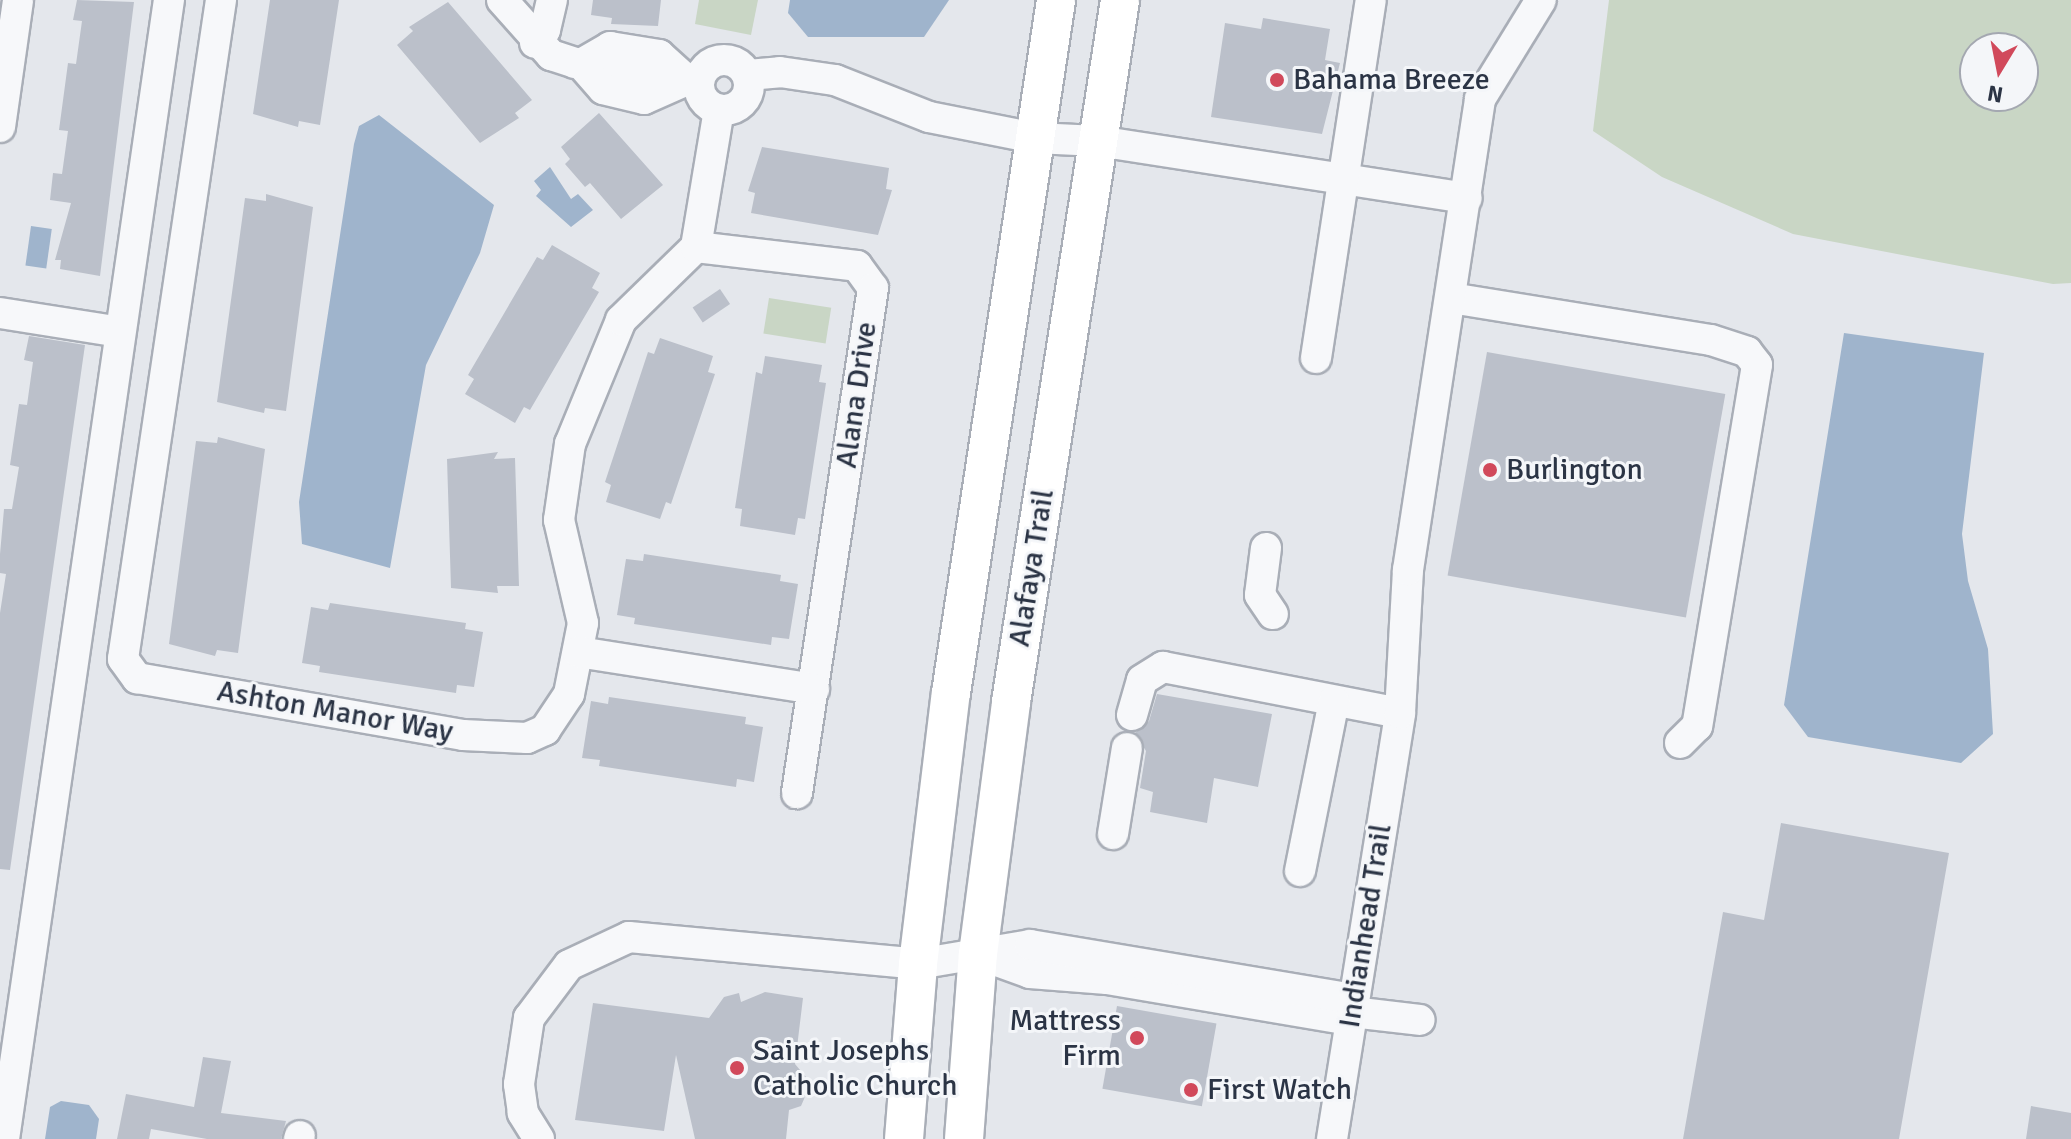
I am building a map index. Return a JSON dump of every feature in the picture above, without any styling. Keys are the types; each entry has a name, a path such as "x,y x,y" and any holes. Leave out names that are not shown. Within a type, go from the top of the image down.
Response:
{"main road":[{"name":"Alafaya Trail","path":"904,1139 918,964 951,693 1056,0"},
{"name":"Alafaya Trail","path":"964,1139 978,954 1120,0"}],"street":[{"path":"0,127 18,0"},
{"path":"4,1139 13,982 120,332 169,0"},
{"name":"Ashton Manor Way","path":"221,0 123,659 137,678 463,735 527,738 545,730 569,694 583,623 559,520 570,444 621,320 696,247"},
{"path":"502,0 535,43 551,55 581,64 693,81"},
{"path":"535,43 545,30 552,0"},
{"path":"1316,358 1371,0"},
{"name":"Indianhead Trail","path":"1332,1139 1400,713 1408,570 1480,99 1541,0"},
{"path":"693,81 708,65 723,59 740,64 748,75 743,102 719,110"},
{"path":"748,75 780,72 835,80 929,117 1035,138 1098,141 1467,198"},
{"path":"693,81 705,101 719,110"},
{"path":"696,247 719,110"},
{"name":"Alana Drive","path":"696,247 857,266 873,288 797,793"},
{"path":"1451,298 1711,340 1747,352 1757,365 1697,726 1680,743"},
{"path":"0,313 120,332"},
{"path":"1266,548 1260,595 1273,614"},
{"path":"578,652 814,689"},
{"path":"1132,715 1142,680 1163,667 1400,713"},
{"path":"1300,871 1334,701"},
{"path":"1113,834 1127,748"},
{"path":"535,1138 523,1113 519,1084 529,1018 569,965 629,937 918,964 978,954 1030,973 1107,979 1420,1020"}],"green space":[{"path":"699,0 758,0 751,35 695,24"},
{"path":"1609,0 2071,0 2071,283 2053,284 1793,234 1662,177 1593,131"},
{"path":"769,298 831,308 826,343 763,334"}],"water":[{"path":"790,0 949,0 924,37 808,37 788,13"},
{"path":"379,115 494,205 480,253 426,365 390,568 302,544 299,502 354,144 359,126"},
{"path":"550,167 571,199 578,194 593,210 571,227 536,196 541,190 534,181"},
{"path":"31,226 52,229 46,269 25,266"},
{"path":"1844,333 1984,353 1962,534 1968,581 1988,649 1993,734 1961,763 1808,737 1784,705"},
{"path":"61,1101 89,1105 99,1119 96,1139 45,1139 50,1107"}],"building":[{"path":"77,0 134,2 100,276 60,269 61,260 55,260 71,203 50,200 53,173 62,174 68,131 59,130 68,63 76,64 82,21 73,20"},
{"path":"270,0 339,0 320,125 299,121 298,127 253,114"},
{"path":"593,0 661,0 658,26 611,24 612,18 591,15"},
{"path":"448,2 532,100 515,113 519,118 480,143 397,45 413,31 409,27"},
{"name":"Bahama Breeze","path":"1263,18 1330,29 1325,60 1340,63 1322,134 1211,117 1225,23 1261,29"},
{"path":"599,113 663,185 621,219 590,183 585,187 565,164 570,159 561,147"},
{"path":"762,147 889,168 886,189 892,190 878,235 751,213 755,193 748,191"},
{"path":"266,194 313,207 286,411 265,408 264,413 217,402 245,198 266,201"},
{"path":"552,245 600,273 592,288 599,292 530,410 524,407 515,423 465,394 474,379 468,375 537,257 543,260"},
{"path":"720,289 730,304 703,322 693,307"},
{"path":"29,336 85,345 10,870 0,869 0,613 6,574 0,573 0,554 4,509 12,509 19,467 10,465 19,404 27,405 33,362 24,360"},
{"path":"660,338 713,356 708,372 715,374 671,504 666,502 660,519 606,502 611,485 605,482 648,352 654,354"},
{"path":"1487,352 1725,394 1686,618 1448,576"},
{"path":"765,356 822,365 819,382 826,383 805,519 798,518 795,535 740,526 742,509 735,508 756,372 762,374"},
{"path":"218,437 265,449 238,653 217,650 215,656 169,644 196,441 217,443"},
{"path":"498,452 494,459 515,458 519,586 497,586 498,593 451,588 447,459"},
{"path":"644,554 781,575 780,581 798,584 789,639 772,637 771,645 634,624 635,618 617,615 626,559 643,561"},
{"path":"330,603 466,623 465,629 483,632 474,687 457,685 456,693 319,672 320,666 302,663 311,607 328,610"},
{"path":"1157,694 1272,714 1258,787 1214,778 1207,823 1150,812 1153,792 1140,788 1146,751 1135,733 1149,721"},
{"path":"609,697 746,717 745,724 763,727 754,782 737,779 736,787 599,766 600,760 582,758 591,701 608,704"},
{"path":"1781,823 1949,853 1899,1139 1683,1139 1723,912 1764,920"},
{"path":"765,992 803,998 795,1064 811,1083 801,1106 789,1110 786,1139 695,1139 676,1055 664,1131 575,1120 593,1003 709,1018 724,997 739,993 741,1002"},
{"path":"1117,1006 1216,1024 1202,1106 1102,1089"},
{"path":"203,1057 231,1061 221,1113 286,1121 281,1139 207,1139 151,1129 149,1139 117,1139 126,1094 194,1107"},
{"path":"2031,1106 2071,1113 2071,1139 2026,1139"}],"place":[{"name":"Bahama Breeze","path":"1277,80"},
{"name":"Burlington","path":"1490,470"},
{"name":"Mattress Firm","path":"1137,1038"},
{"name":"Saint Josephs Catholic Church","path":"737,1068"},
{"name":"First Watch","path":"1191,1090"}]}
